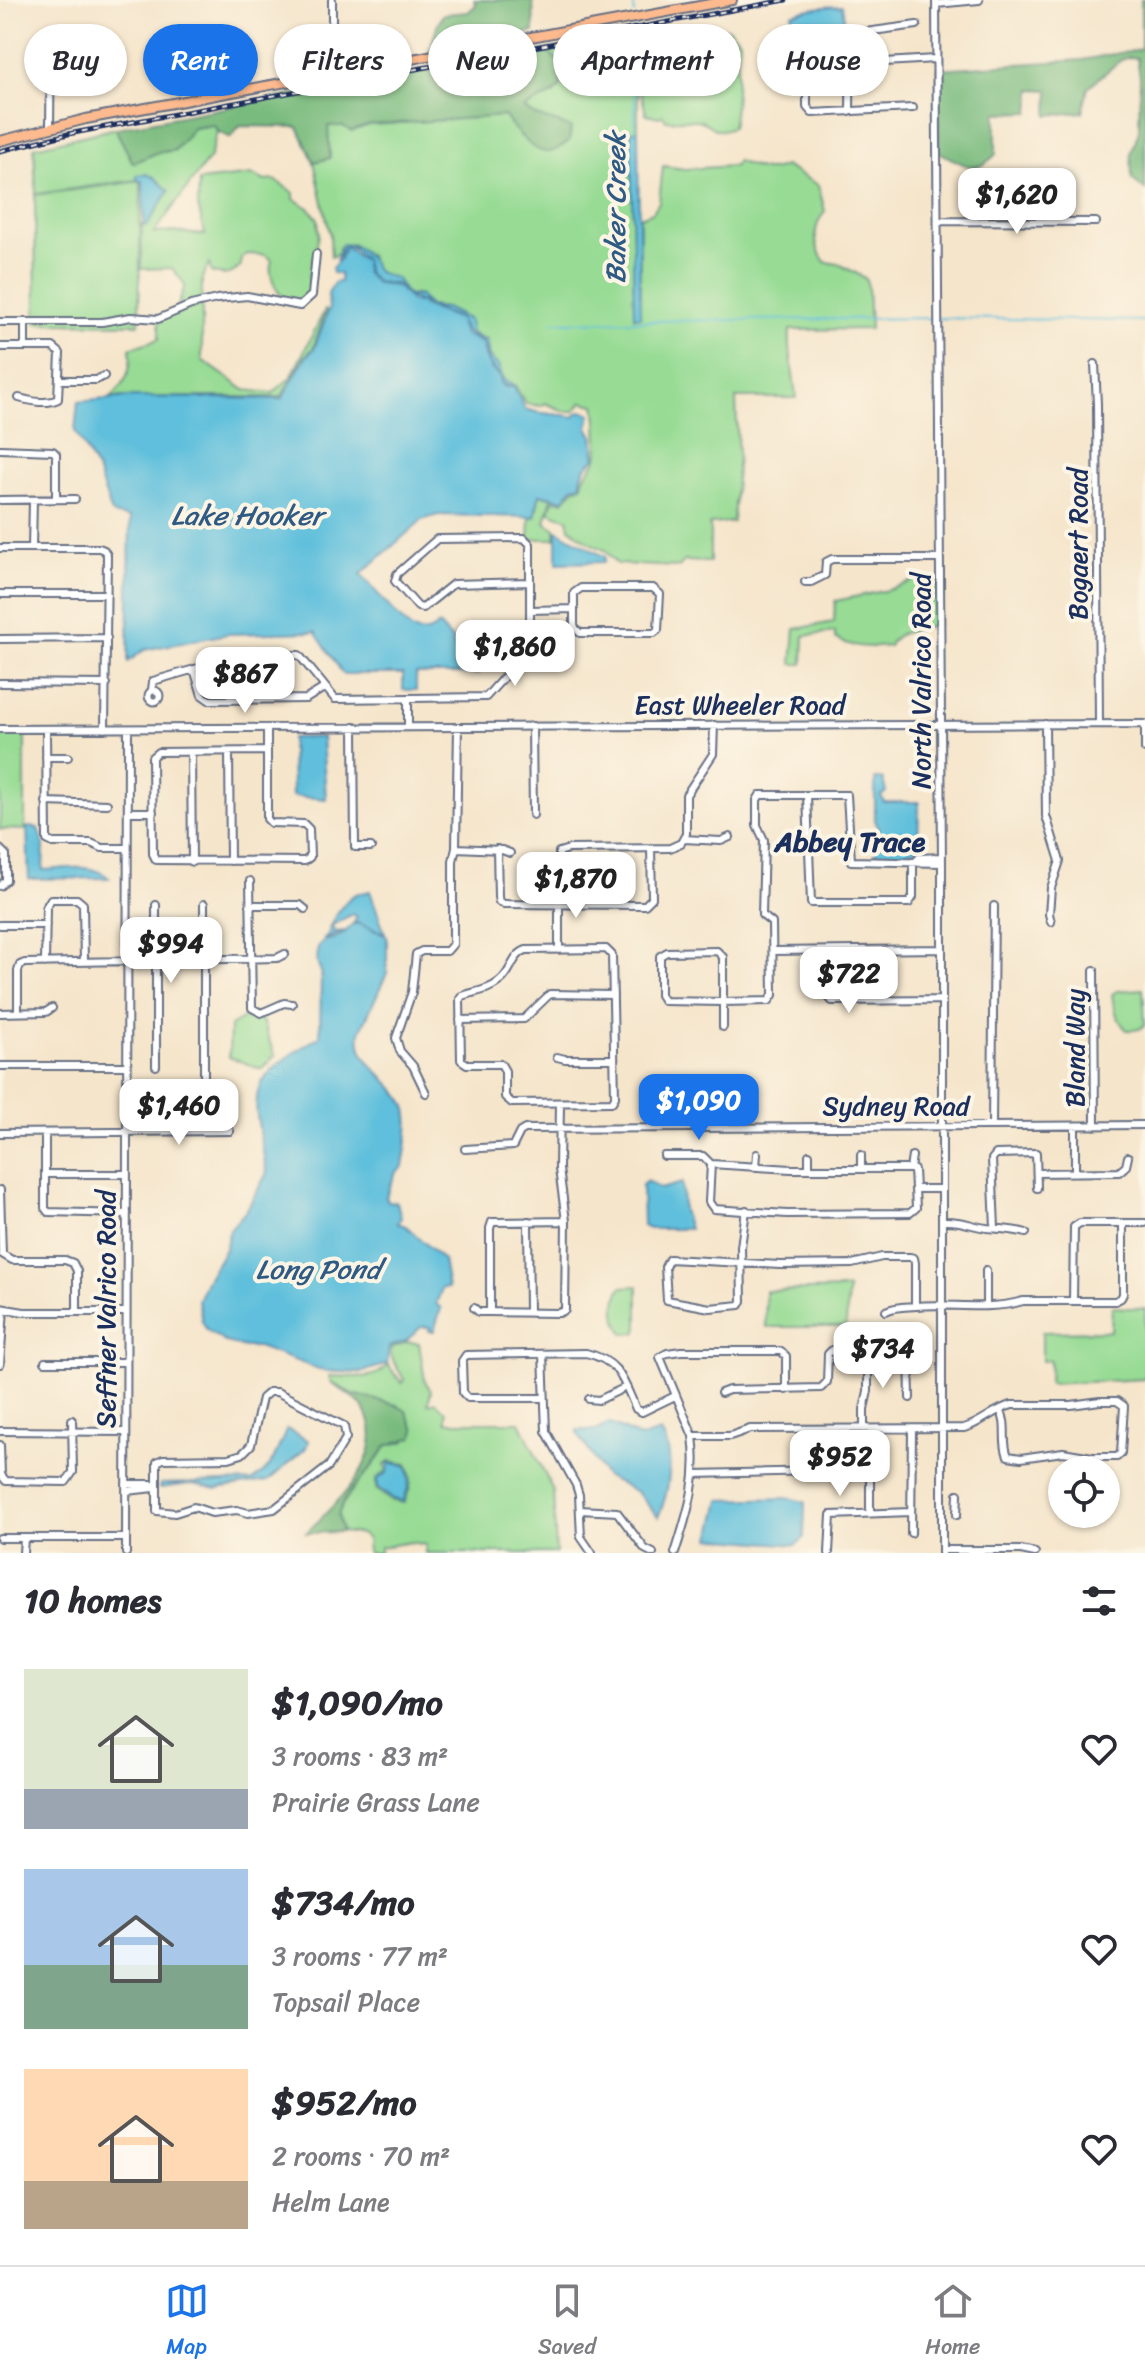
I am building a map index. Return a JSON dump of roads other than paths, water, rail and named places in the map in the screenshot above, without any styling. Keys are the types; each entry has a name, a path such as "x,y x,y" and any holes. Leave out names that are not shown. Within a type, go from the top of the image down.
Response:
{"main road":[{"path":"412,60 732,0"},
{"path":"0,141 86,119 274,85"}],"street":[{"path":"332,0 332,24"},
{"path":"936,2 979,0"},
{"name":"North Valrico Road","path":"936,2 942,860 942,1551"},
{"path":"889,28 917,25"},
{"path":"889,62 935,59"},
{"path":"50,96 50,127"},
{"path":"807,96 807,107 812,113 913,108"},
{"path":"850,96 850,112"},
{"path":"939,221 1096,222"},
{"path":"0,322 102,322 131,317 158,319 191,305 247,296 300,306 312,295 316,254"},
{"path":"25,321 25,347"},
{"path":"0,347 57,349 60,353 60,394 52,402 32,402 19,398"},
{"name":"Bogaert Road","path":"1095,364 1099,724"},
{"path":"60,380 96,380 104,376"},
{"path":"0,449 53,451 56,454 56,499"},
{"path":"0,500 75,499"},
{"path":"32,548 33,500"},
{"path":"152,690 153,681 240,656 299,655 335,699 486,697 530,648 530,582 530,544 524,538 437,539 397,574 395,581 418,607 423,608 453,584 530,582"},
{"path":"0,548 99,548 107,555 105,729"},
{"path":"805,582 825,575 826,562 832,559 940,559"},
{"path":"581,588 653,588 660,594 661,624 654,633 580,633 574,627 574,609 574,593 581,588"},
{"path":"0,594 107,594"},
{"path":"530,610 574,609"},
{"path":"477,631 486,651 509,672"},
{"path":"0,639 107,638"},
{"path":"194,669 202,695 209,700 306,699 324,688"},
{"path":"0,683 107,684"},
{"path":"408,698 408,726"},
{"path":"1045,724 1045,813 1060,864 1051,888 1051,922"},
{"path":"1145,724 1145,749"},
{"name":"East Wheeler Road","path":"0,729 1145,724"},
{"path":"559,950 559,852 675,847 684,839 687,829 686,795 708,766 713,754 714,725"},
{"path":"532,726 533,815"},
{"path":"354,727 355,847 371,847"},
{"path":"426,1093 413,1066 400,1051 396,1038 412,992 416,954 422,951 447,951 453,944 458,727"},
{"path":"46,729 45,835 50,842 127,848"},
{"name":"Seffner Valrico Road","path":"126,1553 128,729"},
{"path":"267,729 267,751 267,819 271,823 304,824 309,829 310,857 305,861 192,862 160,862 154,858 152,757 158,752 267,751"},
{"path":"191,752 192,862"},
{"path":"229,752 230,861"},
{"path":"46,757 68,757"},
{"path":"695,781 702,786"},
{"path":"723,1027 723,1002 723,957 717,951 667,952 660,956 660,995 664,1001 723,1002 769,1001 773,995 772,925 762,915 764,840 757,825 757,800 760,795 847,795 851,861 942,860"},
{"path":"807,795 811,903 909,903 913,897 914,862"},
{"path":"46,802 107,804"},
{"path":"128,812 153,812"},
{"path":"684,839 721,841 730,837"},
{"path":"456,848 497,849 510,853"},
{"path":"497,849 499,902 558,906 648,904 652,898 651,848"},
{"path":"0,849 6,855 6,880 0,886"},
{"path":"250,881 251,1005 254,1011 261,1013 284,1003 292,1004"},
{"path":"45,963 46,904 49,900 77,899 81,902 84,962"},
{"path":"204,904 204,1084"},
{"path":"156,905 156,1066"},
{"path":"250,905 300,905 305,909"},
{"path":"992,1126 994,906"},
{"path":"0,925 46,925"},
{"path":"773,951 941,949"},
{"path":"532,950 611,951 613,995 615,1097 612,1102 509,1102 505,1097 503,1066 497,1063 467,1064 461,1060 462,996 488,990 504,979 519,953 532,950"},
{"path":"827,951 827,995 832,1001 941,1000"},
{"path":"18,1012 20,965 149,957 154,960 277,958 285,954"},
{"name":"Bland Way","path":"1094,970 1095,1126"},
{"path":"460,1020 524,1019 550,994 613,995"},
{"path":"0,1013 46,1012 52,1008"},
{"path":"557,1057 614,1059"},
{"path":"0,1066 126,1066"},
{"path":"474,1308 479,1312 559,1313 565,1310 566,1221 559,1169 560,1103"},
{"name":"Sydney Road","path":"465,1149 509,1148 525,1129 1145,1125"},
{"path":"1075,1126 1075,1173"},
{"path":"0,1133 230,1131"},
{"path":"45,1133 45,1208 50,1213 127,1214"},
{"path":"995,1228 992,1159 996,1154 1036,1153 1037,1188"},
{"path":"756,1167 757,1154"},
{"path":"809,1155 809,1169"},
{"path":"861,1155 861,1169"},
{"path":"664,1156 703,1156 711,1164 756,1167 910,1169 916,1176 916,1208 910,1213 787,1214 714,1209 710,1206 711,1164"},
{"path":"910,1169 912,1156"},
{"path":"1037,1173 1119,1172 1126,1166 1128,1157"},
{"path":"45,1174 127,1174"},
{"path":"0,1190 2,1254 12,1260 65,1260 73,1263 77,1271 77,1312"},
{"path":"916,1191 942,1191"},
{"path":"746,1210 741,1263 742,1301 738,1306 700,1307 673,1303 666,1298 665,1267 669,1259 741,1263 852,1264 882,1257 910,1257 914,1258 915,1263 915,1306"},
{"path":"943,1221 961,1220 1026,1233"},
{"path":"528,1221 529,1312"},
{"path":"490,1312 492,1222 566,1221"},
{"path":"1073,1301 1074,1227 1080,1223 1145,1223"},
{"path":"886,1311 894,1307 915,1306 1008,1306 1023,1301 1115,1301 1121,1298 1123,1223"},
{"path":"986,1270 986,1306"},
{"path":"0,1364 2,1308 126,1312"},
{"path":"721,1393 729,1390 821,1388 827,1382 828,1354 832,1350 904,1350 909,1354 910,1398"},
{"path":"864,1429 868,1350"},
{"path":"675,1553 692,1499 693,1436 660,1357 681,1351 781,1351 786,1356 786,1390"},
{"path":"544,1398 468,1398 463,1393 462,1361 466,1355 586,1353 600,1357 617,1369 636,1409 642,1412 675,1396"},
{"path":"543,1354 546,1431 576,1485 581,1537 592,1553"},
{"path":"45,1362 126,1362"},
{"path":"589,1399 599,1400 626,1387"},
{"path":"269,1392 277,1392 302,1404 340,1423 346,1430 346,1438 329,1466 280,1506 267,1511 212,1513 194,1507 164,1513 157,1511 155,1506 155,1486 158,1460 229,1458 242,1454 251,1445 262,1398 269,1392"},
{"path":"693,1436 730,1436 750,1429 943,1428 978,1424 1000,1410 1012,1405 1071,1405 1100,1401 1121,1402 1124,1408 1121,1453 1117,1457 1063,1452 1021,1458 1008,1456 1006,1424 1000,1410"},
{"path":"0,1445 0,1471 6,1481 62,1483 69,1480 73,1472 72,1420"},
{"path":"911,1533 912,1429"},
{"path":"0,1431 126,1432"},
{"path":"866,1459 870,1465 870,1513"},
{"path":"694,1474 821,1471"},
{"path":"126,1487 155,1486"},
{"path":"957,1515 958,1494"},
{"path":"580,1510 617,1512 645,1549 653,1553"},
{"path":"829,1553 831,1515 911,1512"},
{"path":"0,1538 126,1538"},
{"path":"23,1553 24,1538"},
{"path":"942,1551 1021,1550 1035,1553"}],"water":[{"path":"842,6 845,23 792,24 792,14"},
{"path":"631,131 638,131 640,317 634,317"},
{"path":"146,174 169,191 144,226 143,181 137,180 137,175"},
{"path":"342,244 354,246 363,252 377,272 397,279 407,295 397,284 377,282 366,271 366,261 352,248 345,246 336,261"},
{"name":"Lake Hooker","path":"345,247 365,262 365,272 377,284 397,286 412,302 421,302 423,306 459,319 464,334 482,343 487,362 500,376 500,383 505,387 514,387 525,409 573,417 581,411 591,414 588,427 593,436 596,458 585,469 581,485 573,487 563,500 540,494 534,517 438,515 422,520 361,574 410,628 425,632 439,625 454,642 459,656 477,674 416,674 416,690 403,690 403,674 343,674 315,632 228,634 144,650 128,662 130,518 112,514 97,470 75,431 78,402 128,397 282,399 305,358 314,349 329,309 328,294 334,283 340,282 340,274 333,273 332,268"},
{"path":"407,295 420,296 429,306 422,301"},
{"path":"429,306 445,308 469,320 471,333 486,339 489,357 498,365 503,379 514,386 501,382 501,375 491,365 483,342 466,332 459,318"},
{"path":"557,530 605,557 604,562 557,563"},
{"path":"322,737 326,799 292,796 291,738"},
{"path":"875,779 883,779 886,792 881,796 884,802 919,802 918,849 899,854 875,854 878,828 875,820"},
{"path":"27,827 38,828 44,845 43,870 87,868 109,878 29,879"},
{"path":"370,891 385,933 354,922 357,917 353,914 332,925 334,932 345,931 323,940 335,917 348,900 356,894"},
{"name":"Long Pond","path":"352,924 360,924 387,936 387,973 360,1032 363,1054 399,1095 407,1111 403,1167 396,1172 386,1197 388,1201 397,1202 401,1218 398,1223 406,1226 443,1260 448,1288 442,1288 436,1304 441,1308 434,1331 429,1331 430,1327 421,1327 406,1341 389,1347 387,1364 359,1373 324,1371 258,1347 225,1342 207,1330 198,1300 225,1249 230,1229 246,1211 267,1173 256,1105 258,1091 276,1066 320,1036 321,972 317,962 318,947 325,940 344,933"},
{"path":"647,1181 660,1189 682,1183 683,1210 689,1229 649,1229 643,1226 642,1185"},
{"path":"609,1423 641,1438 660,1432 665,1441 669,1474 658,1517 637,1492 605,1476 578,1434 578,1430 598,1430"},
{"path":"287,1429 309,1441 305,1449 268,1481 217,1489 191,1484 160,1488 160,1484 252,1481 273,1460"},
{"path":"389,1463 406,1465 408,1470 409,1484 403,1502 378,1488 377,1480 388,1472"},
{"path":"788,1498 805,1502 804,1538 796,1545 711,1538 720,1500"}],"waterway":[{"name":"Baker Creek","path":"634,0 634,14"},
{"name":"Baker Creek","path":"634,21 635,130"},
{"path":"553,322 933,318 1145,321"}],"railway":[{"path":"0,151 68,134 786,0"}],"district":[{"name":"Abbey Trace","path":"850,841"}]}
